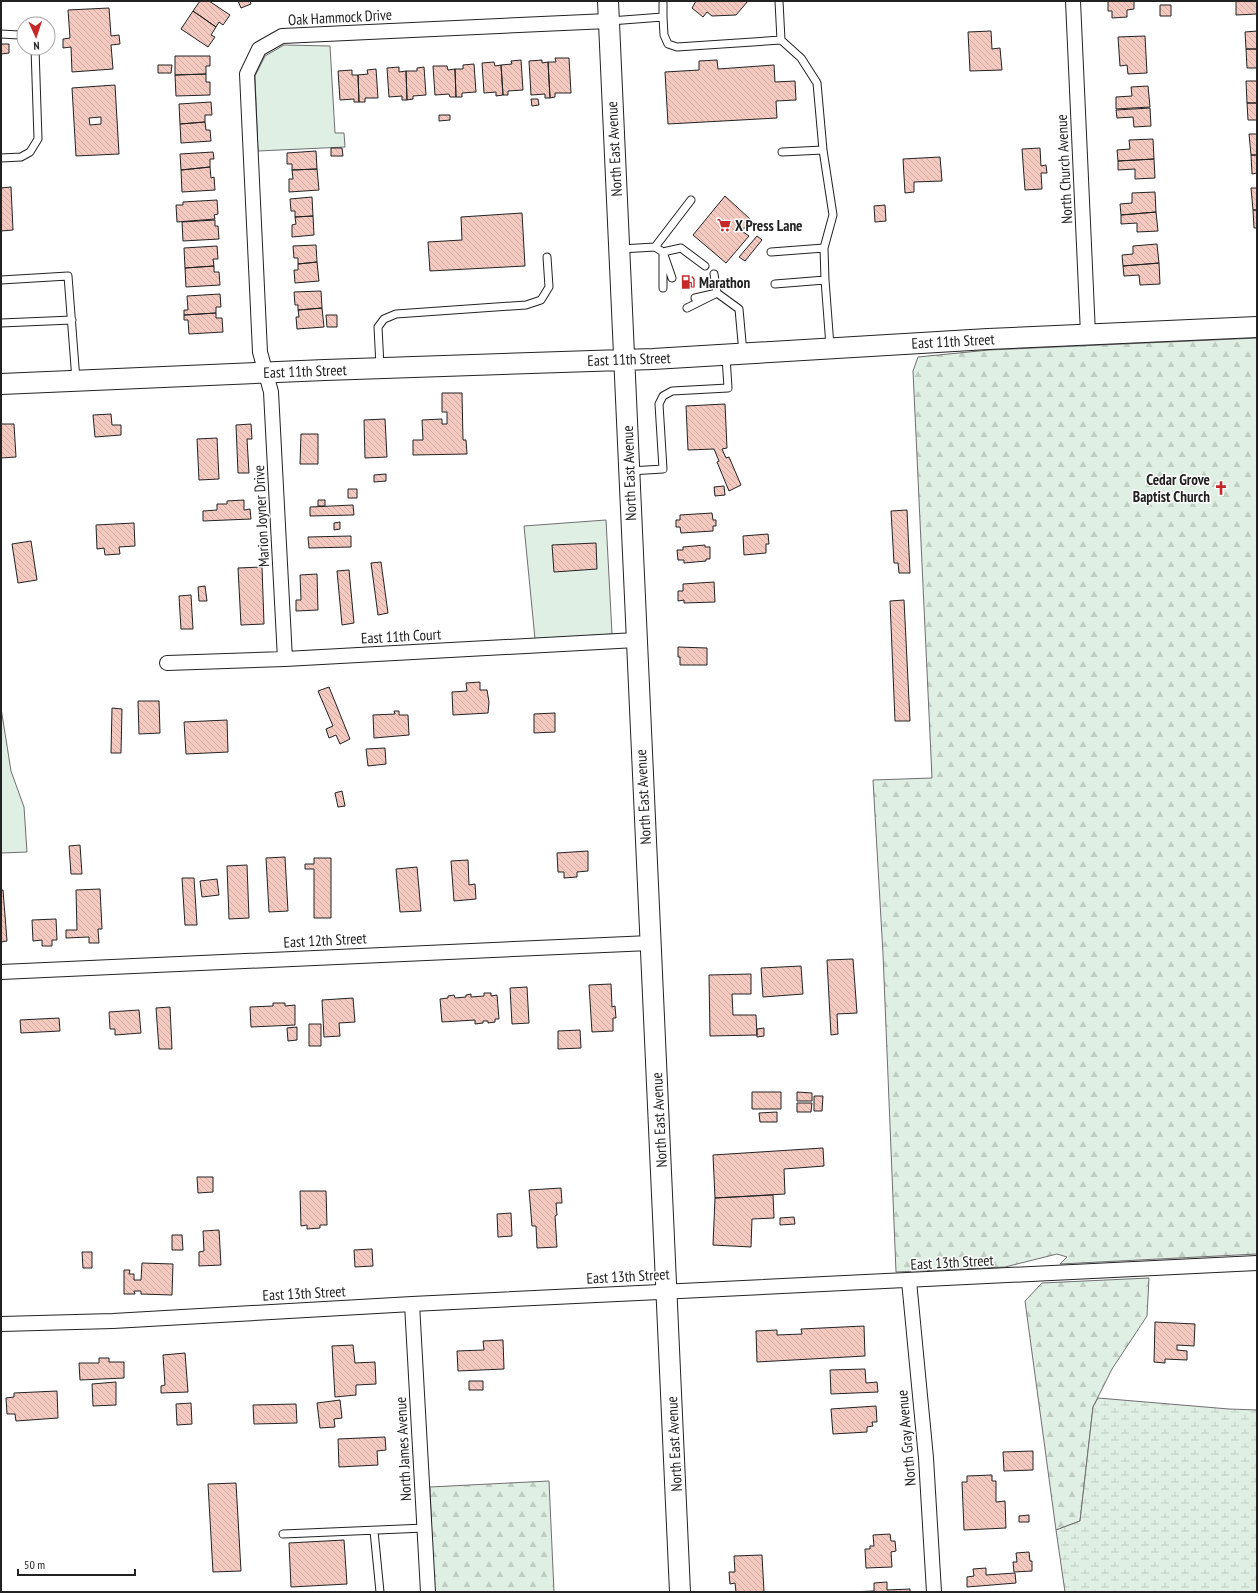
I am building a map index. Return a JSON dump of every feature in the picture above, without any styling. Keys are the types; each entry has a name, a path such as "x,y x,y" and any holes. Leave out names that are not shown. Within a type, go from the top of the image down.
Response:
{"main road":[{"name":"North East Avenue","path":"608,1 680,1592"},
{"name":"East 11th Street","path":"1,384 266,372 624,360 1088,334 1257,327"}],"street":[{"name":"North Church Avenue","path":"1073,1 1088,334"},
{"name":"Oak Hammock Drive","path":"266,372 260,352 247,74 259,49 282,36 608,21"},
{"name":"Marion Joyner Drive","path":"266,372 271,392 286,659"},
{"name":"East 11th Court","path":"168,662 286,659 636,640"},
{"name":"East 12th Street","path":"1,972 650,943"},
{"name":"East 13th Street","path":"1,1324 113,1321 412,1304 1257,1263"},
{"name":"North Gray Avenue","path":"909,1281 926,1458 934,1592"},
{"name":"North James Avenue","path":"412,1304 428,1592"}],"lane":[{"path":"779,1 781,40 801,58 817,83 823,150 833,215 824,248 830,348"},
{"path":"663,3 664,35 668,44 677,47 781,40"},
{"path":"608,21 663,17"},
{"path":"1,34 16,35"},
{"path":"1,158 21,158 30,152 38,139 35,56"},
{"path":"782,152 823,150"},
{"path":"655,247 691,200"},
{"path":"619,250 655,247 663,252 672,278"},
{"path":"663,252 681,248 705,266"},
{"path":"771,252 824,248"},
{"path":"663,252 663,288"},
{"path":"381,368 378,327 384,319 396,314 526,305 541,300 549,286 547,257"},
{"path":"629,472 662,469 659,404 663,396 672,392 728,388 734,354 739,309 717,293 714,274"},
{"path":"1,280 68,276 76,381"},
{"path":"775,284 825,280"},
{"path":"695,298 717,293"},
{"path":"687,308 717,293"},
{"path":"1,323 72,320"},
{"path":"283,1534 425,1528"},
{"path":"374,1530 380,1592"}],"green space":[{"path":"284,45 330,46 335,133 344,133 345,147 258,151 255,76 265,56"},
{"path":"1257,338 1257,1254 1060,1264 1067,1257 1057,1254 1005,1267 896,1272 883,954 873,780 932,778 913,371 918,357 989,350"},
{"path":"606,520 612,634 535,639 524,526"},
{"path":"1,708 11,771 24,807 27,852 1,853"},
{"path":"1149,1278 1147,1316 1112,1369 1093,1407 1080,1521 1056,1530 1025,1301 1042,1283"},
{"path":"1098,1398 1257,1410 1257,1592 1065,1592 1056,1530 1080,1521 1093,1407"},
{"path":"549,1481 554,1592 434,1592 430,1487"}],"building":[{"path":"200,1 209,1 230,15 223,25 219,22 216,27 193,11"},
{"path":"238,1 250,1 251,4 241,8"},
{"path":"696,1 748,1 736,15 712,16 707,12 703,17 692,8"},
{"path":"1108,1 1134,1 1134,9 1127,10 1127,17 1112,18 1112,11 1108,11"},
{"path":"1236,1 1257,1 1257,14 1236,15"},
{"path":"1160,5 1171,5 1171,16 1160,16"},
{"path":"109,8 111,36 119,35 120,44 111,45 113,69 72,72 71,47 63,48 63,39 70,38 68,10"},
{"path":"193,11 216,27 211,35 215,37 208,47 181,29"},
{"path":"991,31 992,49 1000,48 1002,70 970,71 968,32"},
{"path":"1257,31 1257,49 1246,49 1245,32"},
{"path":"1145,36 1147,73 1128,74 1127,65 1120,66 1118,37"},
{"path":"1,44 9,44 9,53 1,54"},
{"path":"1246,49 1257,49 1257,68 1247,68"},
{"path":"175,56 210,56 210,66 206,66 206,74 175,75"},
{"path":"555,58 569,58 571,93 555,93 555,97 550,98 548,62 556,62"},
{"path":"521,60 523,90 508,91 508,95 503,95 501,65 512,64 511,61"},
{"path":"542,60 542,63 548,62 550,98 545,98 545,94 531,95 529,61"},
{"path":"717,60 718,69 774,65 775,82 795,81 796,100 776,101 777,118 668,124 665,72 699,70 699,61"},
{"path":"494,62 495,66 501,65 503,95 496,96 496,92 484,93 482,63"},
{"path":"474,64 476,92 462,93 462,97 456,97 455,69 463,69 463,65"},
{"path":"158,65 172,65 171,73 158,73"},
{"path":"433,66 447,66 448,70 455,69 456,97 450,97 449,94 435,95"},
{"path":"399,67 399,72 406,71 407,100 402,100 402,96 389,97 387,68"},
{"path":"424,67 426,95 413,96 413,99 407,100 406,71 417,71 417,68"},
{"path":"376,69 378,98 365,98 365,102 359,102 358,75 368,74 367,70"},
{"path":"352,70 352,75 358,75 359,102 354,102 354,99 340,100 338,71"},
{"path":"206,74 206,82 210,82 210,95 176,96 175,75"},
{"path":"1246,81 1257,81 1257,103 1247,103"},
{"path":"115,85 119,154 76,156 72,88","holes":["101,117 101,124 90,125 89,118"]},
{"path":"1148,86 1150,107 1116,109 1116,97 1132,96 1131,87"},
{"path":"531,99 538,99 539,105 532,106"},
{"path":"211,102 212,115 205,115 205,122 180,124 179,104"},
{"path":"1247,103 1257,103 1257,120 1248,120"},
{"path":"1150,108 1151,126 1134,127 1133,117 1117,118 1116,110"},
{"path":"439,115 450,115 450,120 439,121"},
{"path":"205,122 206,130 210,130 211,141 181,143 180,124"},
{"path":"1249,134 1257,134 1257,155 1251,155"},
{"path":"1153,139 1154,159 1118,161 1117,150 1130,149 1129,140"},
{"path":"331,148 342,148 343,156 331,156"},
{"path":"1040,148 1041,166 1046,165 1047,173 1041,173 1042,189 1025,190 1022,149"},
{"path":"316,151 317,169 292,170 292,164 287,164 287,153"},
{"path":"213,152 214,159 210,159 210,167 181,170 180,154"},
{"path":"1251,155 1257,155 1257,173 1252,174"},
{"path":"940,157 942,181 914,182 914,192 905,193 903,159"},
{"path":"1154,159 1155,178 1135,179 1135,169 1118,170 1118,161"},
{"path":"210,167 211,178 214,177 215,190 182,192 181,170"},
{"path":"317,169 319,190 289,192 289,179 293,179 292,170"},
{"path":"11,187 13,230 1,231 1,188"},
{"path":"1251,188 1257,188 1257,210 1253,210"},
{"path":"1155,192 1156,212 1121,215 1120,204 1132,203 1132,193"},
{"name":"X Press Lane","path":"725,196 751,220 742,231 749,236 726,263 693,235"},
{"path":"312,197 313,216 295,217 295,211 291,211 290,199"},
{"path":"217,200 218,214 214,215 215,219 177,222 176,205 183,205 183,202"},
{"path":"885,205 886,221 875,222 874,206"},
{"path":"1253,210 1257,210 1257,228 1254,228"},
{"path":"1156,212 1158,231 1137,232 1137,223 1121,224 1121,215"},
{"path":"522,213 525,266 430,271 428,242 462,240 461,217"},
{"path":"313,216 314,235 292,237 292,225 296,224 295,217"},
{"path":"215,220 215,226 218,226 219,239 183,241 182,222"},
{"path":"757,236 762,240 745,261 739,257"},
{"path":"1157,244 1159,263 1123,266 1122,255 1133,254 1133,246"},
{"path":"316,245 317,262 298,264 298,258 294,258 293,246"},
{"path":"217,246 218,259 213,259 214,266 185,268 184,248"},
{"path":"317,262 319,281 295,283 294,270 298,270 298,264"},
{"path":"1159,263 1160,284 1140,285 1139,275 1124,276 1123,266"},
{"path":"214,266 214,272 219,272 220,285 186,287 185,268"},
{"path":"321,291 322,308 298,310 298,305 295,305 294,292"},
{"path":"220,294 221,307 216,307 216,313 184,315 184,310 188,310 187,296"},
{"path":"322,308 324,327 297,329 296,317 299,317 298,310"},
{"path":"216,313 216,318 222,318 223,332 189,334 188,320 184,320 184,315"},
{"path":"326,315 337,315 337,327 327,327"},
{"path":"442,393 462,393 463,440 466,440 467,454 413,455 413,440 423,440 422,420 442,419 442,424 447,424 447,412 442,412"},
{"path":"725,404 727,448 722,449 726,458 729,457 741,485 729,491 717,462 719,461 714,449 688,450 686,406"},
{"path":"111,414 112,425 121,425 121,435 95,437 93,415"},
{"path":"385,419 387,457 365,458 364,420"},
{"path":"1,424 14,424 16,457 1,458"},
{"path":"251,424 252,439 247,439 249,473 238,473 236,425"},
{"path":"301,434 318,434 318,464 300,464"},
{"path":"217,438 219,479 199,480 197,439"},
{"path":"386,474 386,481 374,482 374,475"},
{"path":"724,486 725,495 715,496 714,487"},
{"path":"348,489 357,489 357,498 348,498"},
{"path":"244,500 244,510 250,509 251,519 203,521 203,511 217,510 217,504 227,504 227,501"},
{"path":"318,500 325,500 325,506 318,506"},
{"path":"353,505 354,515 310,516 310,507"},
{"path":"907,510 910,573 899,573 898,563 894,563 891,511"},
{"path":"712,513 713,520 716,520 716,526 713,526 713,531 681,533 680,527 676,527 676,520 680,520 680,515"},
{"path":"340,522 340,529 334,530 334,523"},
{"path":"134,523 135,546 119,547 120,554 105,555 104,548 97,549 96,525"},
{"path":"768,534 769,544 766,544 766,553 744,555 743,536"},
{"path":"351,536 351,547 309,548 308,537"},
{"path":"31,541 37,580 18,583 12,544"},
{"path":"596,543 597,569 554,572 552,545"},
{"path":"705,545 705,547 710,547 710,559 706,559 706,561 684,563 684,560 678,560 677,550 683,550 683,547"},
{"path":"381,562 388,613 378,615 371,563"},
{"path":"262,567 264,624 241,625 238,568"},
{"path":"349,570 354,623 342,625 337,571"},
{"path":"317,574 318,610 296,611 296,600 301,600 300,575"},
{"path":"714,582 715,602 684,603 684,600 678,601 678,591 683,591 683,584"},
{"path":"205,586 207,601 199,601 198,587"},
{"path":"191,595 193,629 181,629 179,596"},
{"path":"904,600 910,721 895,721 890,601"},
{"path":"678,647 707,648 707,665 680,665"},
{"path":"480,682 480,690 487,690 489,702 488,713 453,715 452,692 467,691 466,683"},
{"path":"329,687 350,739 340,744 336,735 329,738 326,729 333,726 318,691"},
{"path":"138,701 159,701 160,733 139,734"},
{"path":"112,708 122,709 121,753 111,753"},
{"path":"394,711 399,711 399,715 408,715 409,735 374,738 373,715 395,714"},
{"path":"555,713 555,732 534,733 534,714"},
{"path":"227,720 228,752 186,754 184,722"},
{"path":"385,748 386,764 368,766 366,749"},
{"path":"342,791 345,806 338,807 335,793"},
{"path":"80,845 82,874 71,874 69,846"},
{"path":"588,851 588,871 577,872 577,877 564,878 564,872 558,872 557,853"},
{"path":"285,857 288,911 269,912 266,858"},
{"path":"314,858 331,858 331,918 314,918 314,869 305,869 305,864 314,864"},
{"path":"468,860 469,885 475,884 476,899 454,901 451,861"},
{"path":"247,865 249,918 229,919 227,866"},
{"path":"417,867 421,911 400,912 396,869"},
{"path":"182,878 194,878 197,925 185,925"},
{"path":"217,879 219,895 202,897 200,881"},
{"path":"100,889 102,929 98,929 99,943 89,943 89,937 66,938 66,930 77,930 76,890"},
{"path":"1,890 3,890 7,941 1,942"},
{"path":"56,919 57,940 52,940 52,946 42,946 42,940 33,941 32,920"},
{"path":"853,959 857,1013 837,1014 838,1034 831,1035 827,960"},
{"path":"801,966 803,994 763,997 761,968"},
{"path":"751,974 751,994 732,994 733,1015 756,1015 757,1035 710,1036 709,975"},
{"path":"611,984 612,1007 615,1006 616,1018 613,1018 613,1031 592,1032 589,985"},
{"path":"527,987 529,1023 512,1024 510,988"},
{"path":"484,993 491,993 491,996 497,995 499,1019 495,1019 495,1022 488,1023 488,1021 483,1021 483,1023 475,1024 475,1020 442,1022 440,999 448,998 448,996 454,995 455,998 466,997 466,995 471,994 471,997 484,996"},
{"path":"353,998 355,1022 339,1023 340,1036 324,1037 322,1000"},
{"path":"273,1003 285,1003 285,1006 295,1005 295,1025 251,1027 250,1007 273,1006"},
{"path":"170,1007 172,1049 159,1049 156,1008"},
{"path":"139,1010 141,1033 115,1035 115,1029 110,1029 109,1012"},
{"path":"59,1018 60,1031 21,1033 20,1020"},
{"path":"309,1024 321,1024 321,1046 309,1046"},
{"path":"297,1027 297,1040 288,1041 287,1028"},
{"path":"764,1028 764,1036 757,1037 757,1029"},
{"path":"580,1030 581,1048 558,1049 558,1031"},
{"path":"752,1092 781,1092 781,1109 752,1109"},
{"path":"797,1092 812,1093 812,1101 797,1101"},
{"path":"814,1096 823,1096 822,1111 814,1111"},
{"path":"797,1103 812,1103 811,1112 797,1112"},
{"path":"777,1112 777,1122 760,1122 759,1113"},
{"path":"823,1148 824,1166 784,1169 785,1194 715,1198 713,1155"},
{"path":"197,1177 213,1177 213,1192 198,1193"},
{"path":"561,1188 562,1203 556,1203 557,1215 555,1216 557,1247 537,1248 536,1226 532,1226 529,1190"},
{"path":"300,1191 326,1191 327,1225 320,1225 320,1228 307,1229 307,1225 301,1226"},
{"path":"773,1195 774,1218 752,1219 751,1247 713,1245 715,1198"},
{"path":"511,1213 512,1236 498,1237 497,1214"},
{"path":"794,1217 795,1224 780,1225 780,1218"},
{"path":"219,1230 221,1265 199,1266 199,1252 204,1251 203,1231"},
{"path":"172,1235 182,1235 183,1250 172,1250"},
{"path":"372,1249 373,1266 355,1267 354,1250"},
{"path":"82,1252 92,1252 92,1268 83,1268"},
{"path":"142,1263 173,1264 172,1295 141,1294 141,1291 134,1291 135,1294 124,1294 124,1270 130,1270 129,1274 134,1274 134,1280 141,1280"},
{"path":"1155,1322 1195,1324 1194,1346 1177,1345 1177,1350 1187,1351 1187,1360 1165,1359 1165,1363 1154,1362"},
{"path":"864,1326 865,1356 757,1362 756,1331 777,1330 777,1335 802,1334 801,1329"},
{"path":"503,1340 504,1369 458,1371 457,1351 484,1350 483,1341"},
{"path":"353,1345 355,1363 375,1362 376,1384 356,1385 356,1395 335,1397 332,1346"},
{"path":"185,1353 188,1392 161,1393 161,1386 165,1385 163,1355"},
{"path":"99,1358 109,1358 109,1362 124,1362 124,1378 80,1380 79,1363 99,1363"},
{"path":"865,1369 866,1383 877,1382 878,1392 831,1394 830,1370"},
{"path":"469,1381 483,1381 483,1390 469,1390"},
{"path":"116,1382 116,1405 93,1406 92,1384"},
{"path":"57,1391 58,1418 16,1421 15,1414 7,1414 6,1398 14,1397 14,1393"},
{"path":"340,1400 342,1418 334,1419 335,1427 320,1428 317,1403"},
{"path":"191,1403 192,1424 177,1425 176,1404"},
{"path":"296,1404 297,1423 254,1424 253,1405"},
{"path":"876,1406 877,1422 872,1422 873,1426 867,1427 867,1432 833,1434 831,1409"},
{"path":"385,1437 386,1450 377,1451 378,1465 339,1467 338,1439"},
{"path":"1033,1451 1033,1470 1004,1471 1003,1452"},
{"path":"992,1475 992,1481 996,1481 996,1502 1005,1501 1006,1528 964,1530 962,1482 967,1482 967,1476"},
{"path":"236,1483 241,1571 213,1572 208,1484"},
{"path":"1029,1515 1029,1522 1019,1522 1019,1516"},
{"path":"890,1534 891,1541 895,1541 896,1551 891,1552 892,1567 866,1568 865,1549 870,1549 870,1546 874,1546 873,1535"},
{"path":"344,1540 347,1584 291,1587 289,1543"},
{"path":"1029,1552 1030,1561 1032,1561 1032,1571 1014,1572 1013,1562 1017,1562 1016,1553"},
{"path":"762,1555 764,1592 736,1592 735,1583 730,1584 729,1572 735,1572 734,1556"},
{"path":"986,1568 986,1575 1015,1573 1016,1583 967,1587 967,1577 974,1576 973,1569"},
{"path":"887,1582 887,1590 910,1589 910,1592 849,1592 874,1591 874,1583"}],"place":[{"name":"X Press Lane","path":"724,225"},
{"name":"Marathon","path":"688,282"},
{"name":"Cedar Grove Baptist Church","path":"1221,488"}]}
